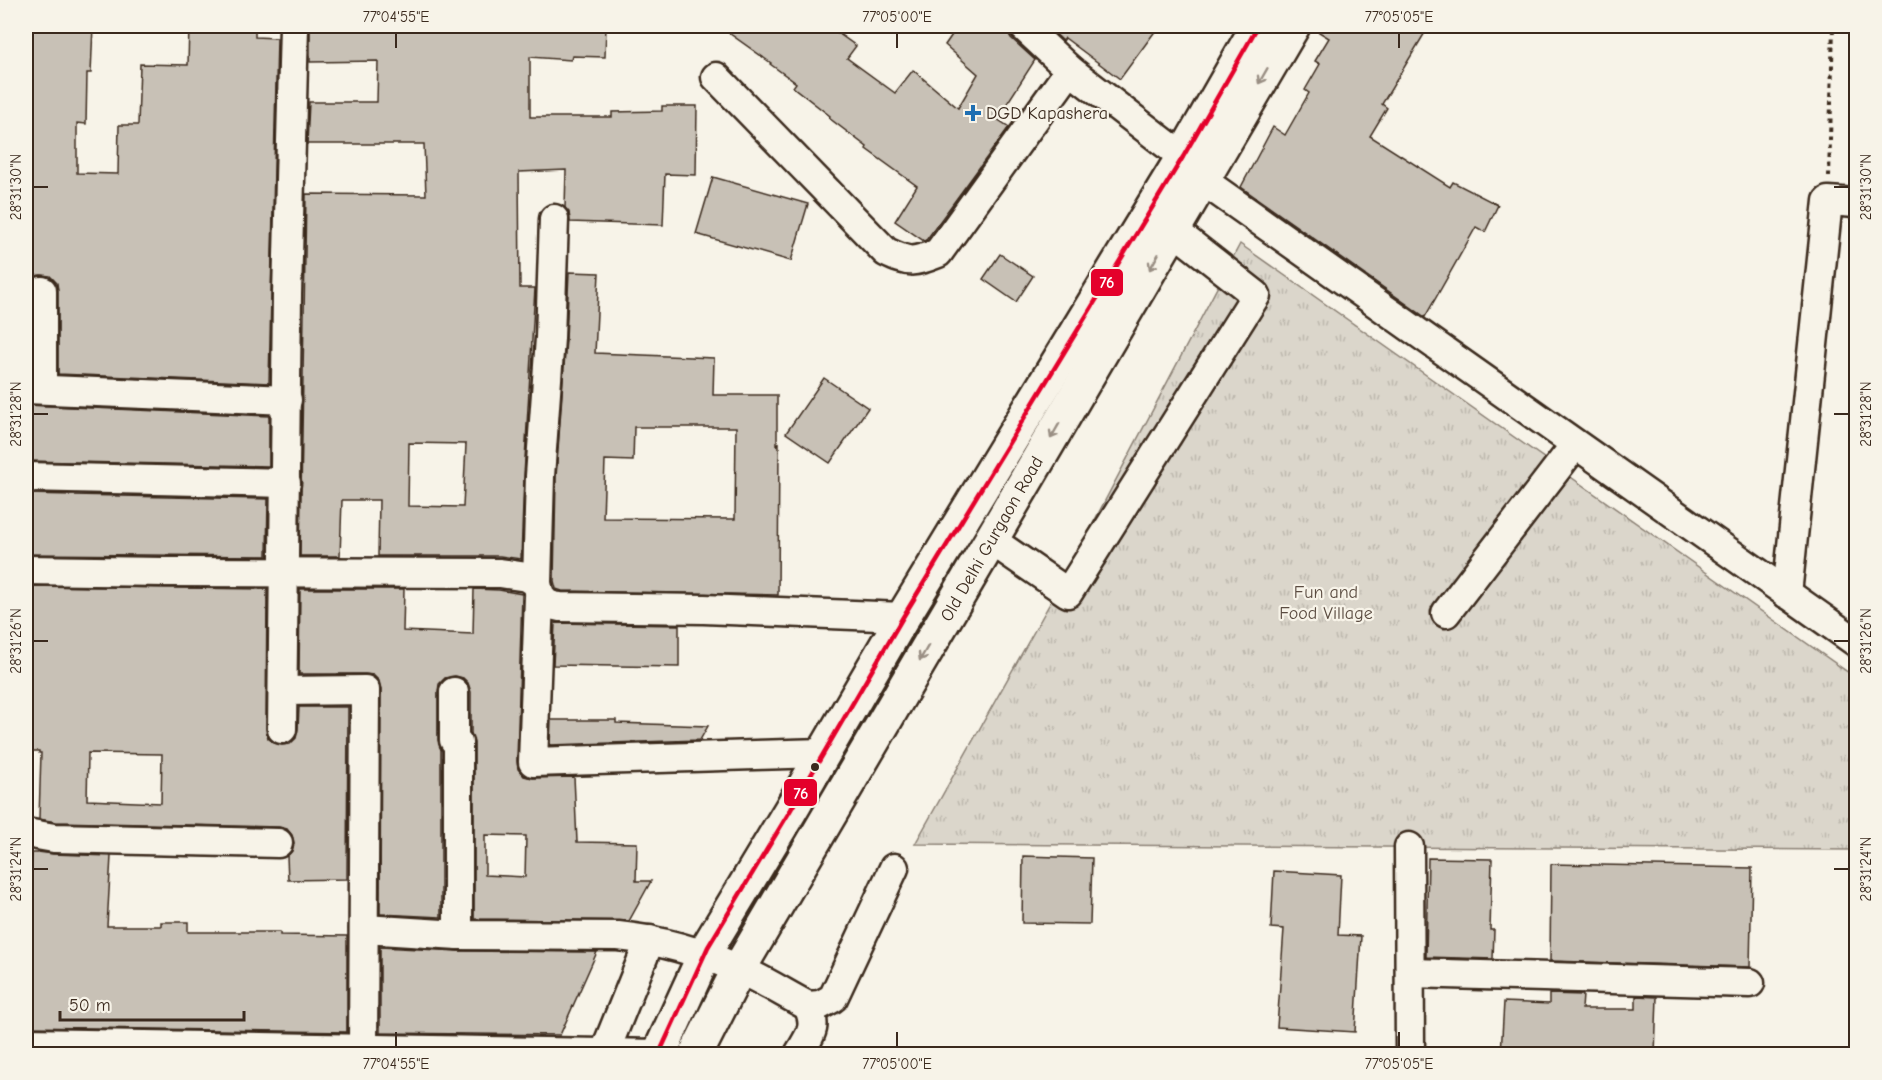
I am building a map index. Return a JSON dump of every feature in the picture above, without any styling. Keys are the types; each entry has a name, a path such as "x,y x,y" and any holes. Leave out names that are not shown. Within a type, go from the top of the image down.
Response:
{"main road":[{"name":"Old Delhi Gurgaon Road","path":"696,1054 738,969 1173,230 1193,169 1258,26"},
{"name":"Old Delhi Gurgaon Road","path":"660,1054 704,956 903,617 1193,169 1293,26"}],"street":[{"path":"282,729 289,188 294,26"},
{"path":"1023,26 1070,70 1193,169 1575,445 1857,642"},
{"path":"717,77 886,252 904,261 920,261 938,253 1070,70"},
{"path":"1787,594 1828,201 1857,203"},
{"path":"554,219 549,350 540,476 533,762 823,753"},
{"path":"991,540 1068,593 1257,295 1173,230"},
{"path":"42,291 34,389 287,400"},
{"path":"1446,613 1575,445"},
{"path":"26,477 286,483"},
{"path":"26,570 500,573 527,577 551,606 560,608 704,609 903,617"},
{"path":"283,691 365,690 363,1048"},
{"path":"454,692 454,740 458,743 458,935"},
{"path":"26,833 54,838 278,843"},
{"path":"1409,847 1410,1054"},
{"path":"364,929 458,935 618,936 650,940 738,969 808,1006 820,1005 833,998 894,868"},
{"path":"604,1054 650,940"},
{"path":"1411,973 1750,983"},
{"path":"799,1054 812,1032 814,1019 808,1006"},
{"path":"26,1043 106,1049 363,1048 660,1054"}],"path":[{"path":"1828,201 1833,26"}],"green space":[{"name":"Fun and Food Village","path":"1240,244 1856,678 1856,850 915,844 1068,571"}],"building":[{"path":"31,26 93,26 91,73 87,73 86,124 77,123 77,173 118,174 119,125 138,125 140,64 188,65 189,26 255,26 255,37 277,38 269,383 58,374 57,283 50,276 34,276 28,282 26,291 26,132 28,132"},
{"path":"310,26 606,26 605,57 572,56 571,60 530,57 530,117 612,117 612,112 662,111 662,106 697,106 696,175 665,174 663,225 570,222 569,212 565,208 566,170 519,172 520,288 535,288 521,559 500,556 378,556 379,500 342,500 340,556 300,556 306,194 426,195 424,144 307,144 309,102 377,102 378,61 310,62","holes":["409,443 466,444 463,507 408,506"]},
{"path":"719,26 828,26 856,46 847,58 895,93 913,70 958,108 978,74 945,45 958,26 1007,26 1011,38 1035,60 997,119 1009,127 924,241 895,221 917,186 866,149 867,147 829,118 830,116 793,87 796,83"},
{"path":"1047,26 1159,26 1120,79 1065,38 1063,41"},
{"path":"1312,26 1429,26 1382,104 1387,108 1370,136 1450,187 1453,182 1498,205 1485,232 1476,227 1425,317 1241,187 1273,127 1285,135 1309,93 1305,90 1320,64 1315,61 1329,38"},
{"path":"713,177 808,204 791,261 696,234"},
{"path":"1000,254 1033,276 1016,302 983,279"},
{"path":"569,272 599,273 595,353 714,358 713,395 777,395 778,595 562,591 556,589 554,581 556,477","holes":["634,427 736,427 735,519 603,518 605,460 633,461"]},
{"path":"824,378 868,408 830,463 786,433"},
{"path":"26,405 269,416 269,466 26,461"},
{"path":"26,494 268,499 267,556 26,554"},
{"path":"26,586 267,589 266,729 268,738 282,745 290,744 296,738 299,707 348,707 347,879 288,880 287,856 292,851 294,843 287,829 279,827 56,822 39,819 41,753 26,751","holes":["88,753 162,754 161,803 87,800"]},
{"path":"300,589 404,589 403,631 473,634 474,589 522,594 518,769 524,776 533,778 574,777 577,842 637,843 636,881 651,881 629,921 474,919 474,743 471,733 471,692 468,683 463,678 455,676 445,678 439,684 438,692 438,740 441,750 441,917 380,914 381,690 379,681 373,675 365,674 299,674","holes":["485,835 526,836 525,877 485,875"]},
{"path":"555,623 679,625 679,667 553,665"},
{"path":"551,720 616,720 616,723 708,726 700,740 550,745"},
{"path":"32,853 111,856 107,926 161,926 161,922 188,922 188,932 280,932 280,935 347,936 347,1032 26,1027 26,879 31,880"},
{"path":"1023,856 1092,858 1090,924 1022,923"},
{"path":"1428,858 1492,859 1490,930 1494,930 1493,959 1426,957"},
{"path":"1551,864 1752,868 1750,967 1550,961"},
{"path":"1274,871 1341,875 1338,935 1361,936 1355,1032 1277,1027 1284,929 1271,928"},
{"path":"380,947 458,951 597,952 560,1035 380,1033"},
{"path":"1549,994 1583,995 1582,1009 1636,1009 1636,996 1657,997 1655,1054 1501,1054 1504,1002 1549,1004"}],"transit line":[{"name":"76","path":"659,1054 708,947 903,617 1183,157 1258,26"}],"place":[{"name":"DGD Kapashera","path":"973,113"}]}
